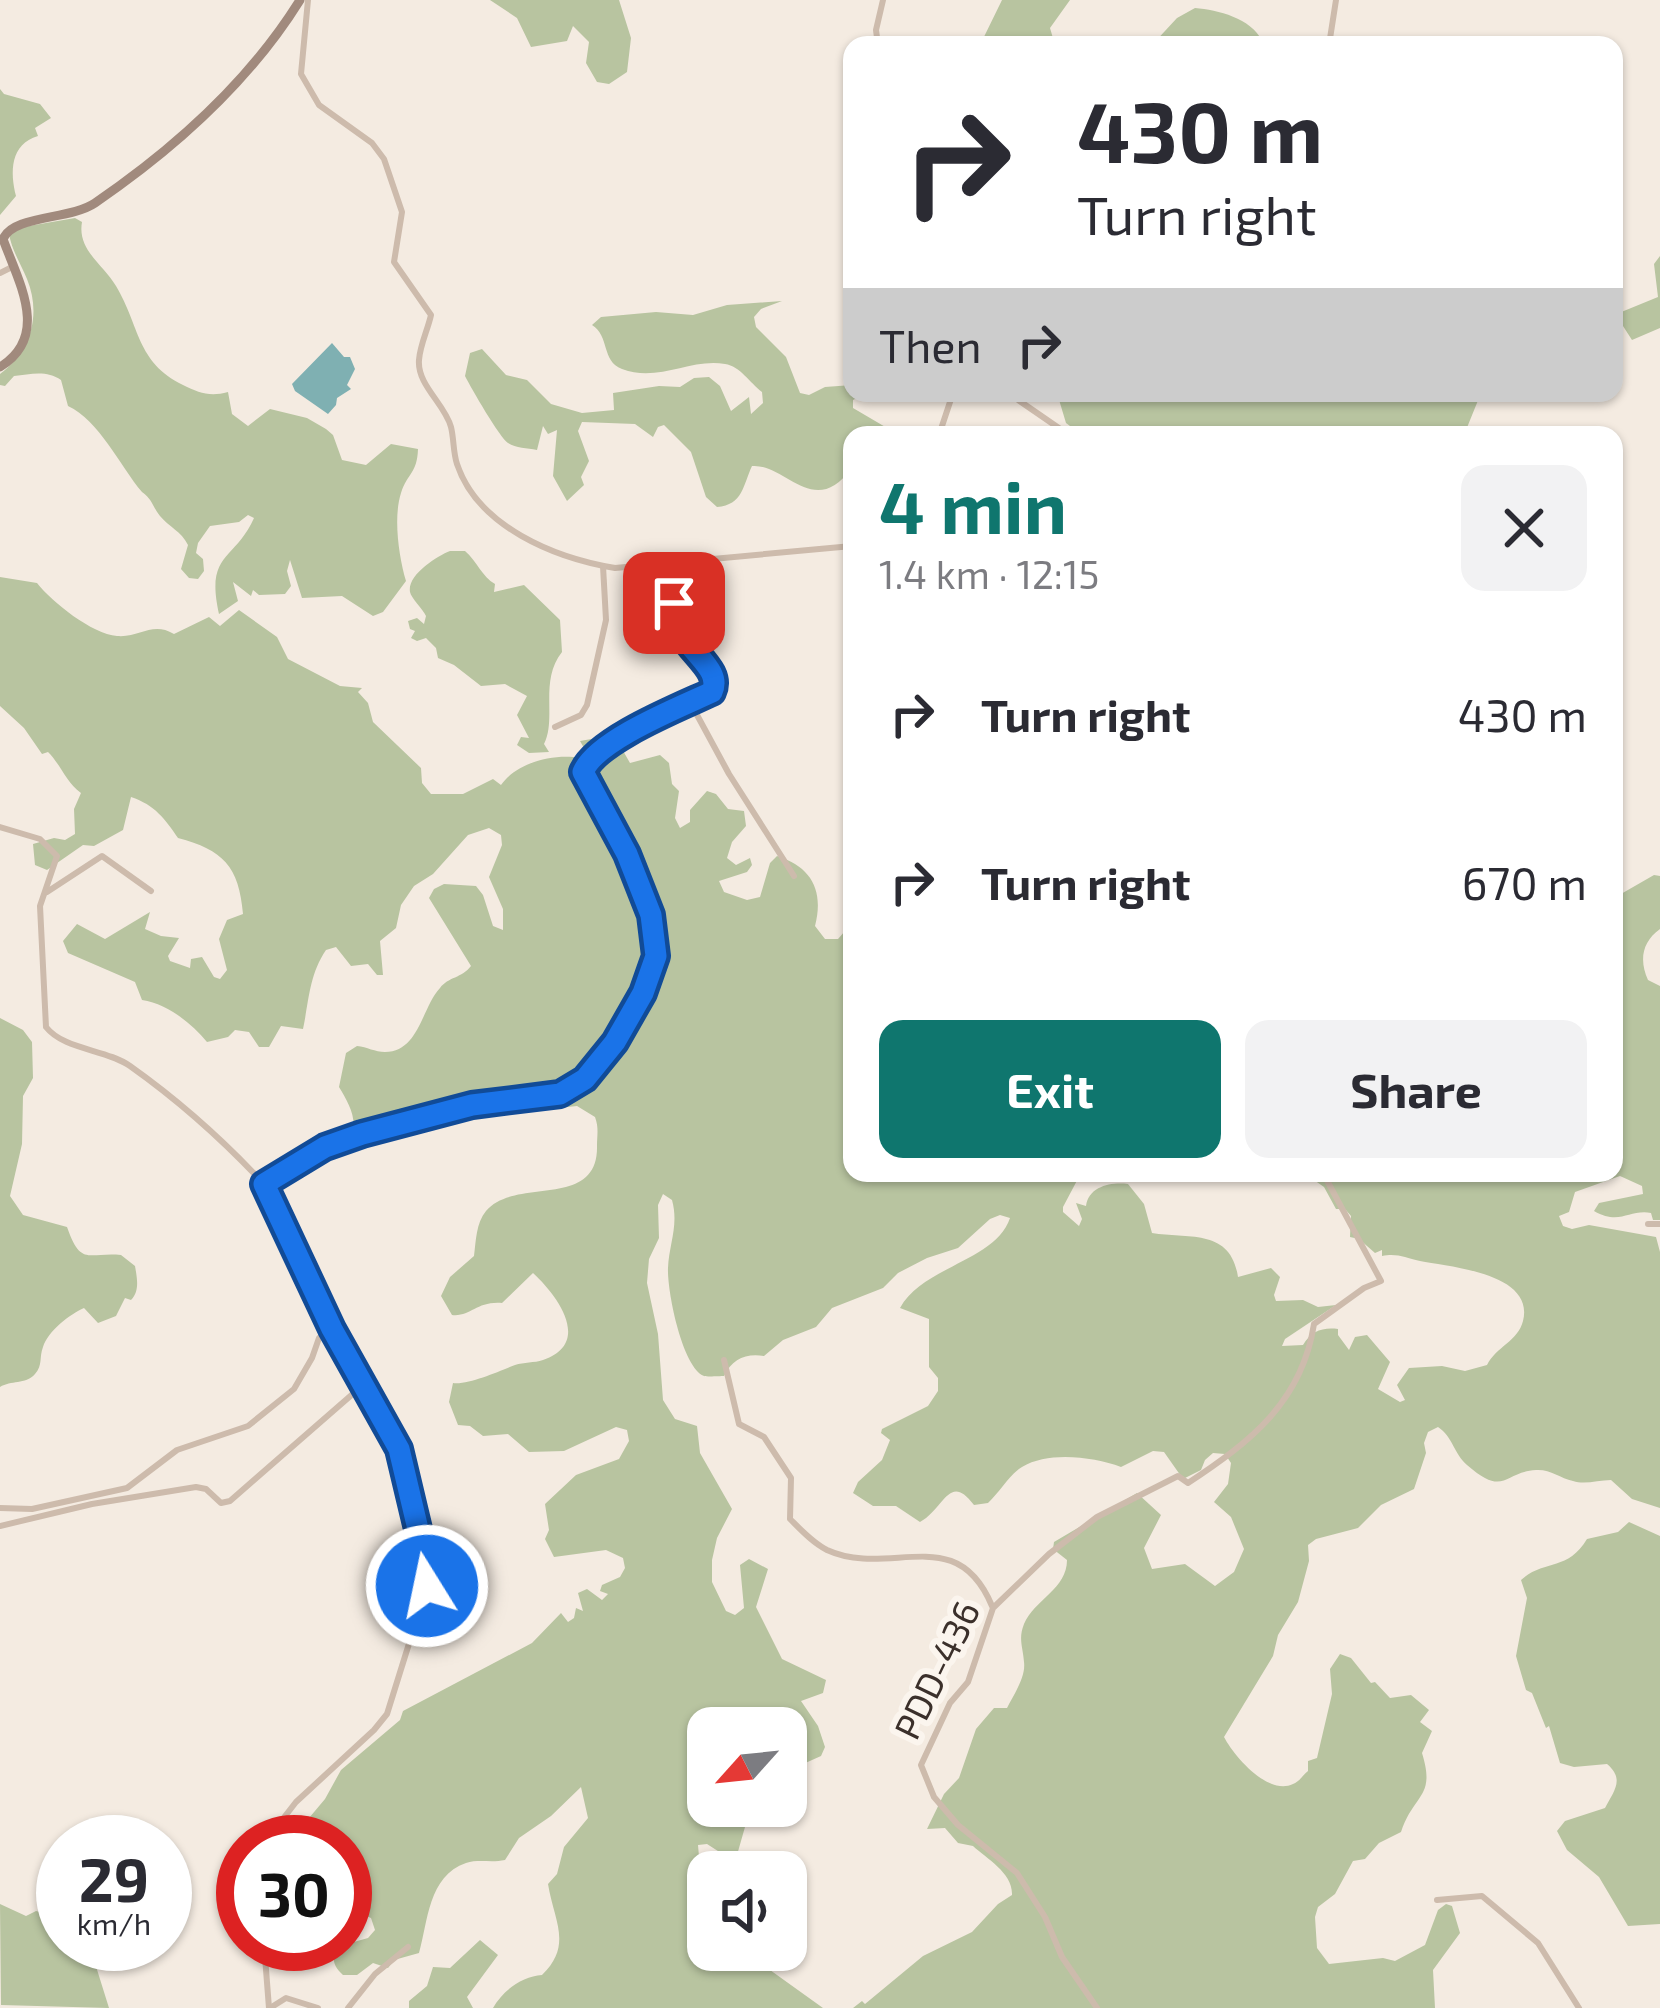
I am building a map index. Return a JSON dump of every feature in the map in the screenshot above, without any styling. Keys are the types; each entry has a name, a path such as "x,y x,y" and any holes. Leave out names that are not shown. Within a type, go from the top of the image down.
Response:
{"street":[{"path":"0,367 22,347 28,325 28,304 3,239 5,231 90,206 170,149 304,0"},
{"path":"304,0 301,74 319,105 372,143 384,159 402,212 394,262 431,314 418,362 422,376 451,425 455,462 466,485 501,523 557,551 603,566 689,563 843,547"},
{"path":"877,36 883,0"},
{"path":"1330,36 1336,0"},
{"path":"0,273 14,266"},
{"path":"1021,402 1055,426"},
{"path":"264,1184 325,1147 362,1134 472,1105 560,1094 585,1079 625,1025 656,956 651,915 627,854 584,778 584,768 614,743 712,692 717,679 686,644 673,616 689,563"},
{"path":"555,727 580,716 587,705 606,620 603,566"},
{"path":"690,702 794,876"},
{"path":"0,827 40,839 51,847 57,864 40,906 46,1027 59,1038 126,1063 229,1145 264,1184 332,1329 399,1449 427,1567 427,1586 396,1695 374,1730 286,1815"},
{"path":"44,894 102,856 151,892"},
{"name":"PDD-436","path":"1097,2008 1062,1958 1045,1917 1017,1873 958,1825 934,1797 921,1765 950,1703 968,1682 993,1608 1049,1554 1097,1517 1178,1476 1187,1483 1224,1459 1286,1402 1310,1351 1314,1324 1381,1281 1328,1182"},
{"path":"1648,1224 1660,1224"},
{"path":"0,1508 32,1509 127,1488 177,1450 248,1426 294,1388 321,1334 332,1329"},
{"path":"724,1360 739,1424 764,1437 791,1478 790,1520 805,1534 827,1550 859,1559 946,1556 986,1590 993,1608"},
{"path":"0,1526 92,1504 202,1487 216,1501 230,1501 363,1385"},
{"path":"1437,1900 1482,1896 1538,1943 1579,2008"},
{"path":"348,2008 388,1961 408,1947"},
{"path":"266,1971 269,2008 286,1999 318,2008"}],"green space":[{"path":"490,0 619,0 631,38 627,72 609,84 597,82 586,63 589,42 573,26 567,41 531,47 517,18"},
{"path":"1002,0 1070,0 1050,28 1052,36 984,36"},
{"path":"1195,8 1214,11 1250,26 1259,36 1160,36"},
{"path":"0,89 40,104 51,118 35,128 38,136 17,152 13,169 16,196 0,215"},
{"path":"75,218 82,222 87,249 124,301 147,354 168,376 200,392 228,392 232,414 248,426 270,409 307,418 333,435 342,460 366,465 391,444 418,449 397,514 406,581 383,612 373,616 342,596 302,598 290,560 291,586 285,594 259,595 253,590 251,596 233,582 238,601 219,614 219,568 254,518 248,515 239,522 210,526 196,553 203,559 204,571 198,579 189,578 181,569 188,545 185,540 160,516 99,433 68,406 61,380 33,374 14,376 0,385 0,374 26,344 33,320 31,293 9,234 17,228"},
{"path":"1660,256 1660,328 1632,340 1623,326 1623,311 1658,297 1654,264"},
{"path":"782,301 754,317 756,327 786,357 800,393 843,386 843,402 853,402 853,408 884,426 843,426 843,477 838,482 813,490 752,466 737,498 717,507 706,497 691,452 664,425 653,437 635,424 582,422 578,431 589,461 581,477 584,485 567,501 553,476 557,430 548,434 543,426 537,450 508,443 465,376 470,353 482,349 506,375 527,380 551,404 582,413 614,410 613,393 680,387 694,378 709,377 720,386 731,411 749,397 751,414 763,403 762,392 735,368 712,363 635,373 615,365 592,325 601,317 656,312 693,315 727,305"},
{"path":"1060,402 1477,402 1468,426 1066,423"},
{"path":"450,551 465,551 495,584 494,592 524,585 560,620 562,652 551,675 544,744 549,752 529,753 517,745 521,737 529,738 517,715 527,696 505,684 481,686 438,658 426,638 411,638 415,631 408,621 417,618 424,624 426,616 411,594 413,579"},
{"path":"0,577 37,583 73,616 117,636 152,629 174,634 209,617 220,626 239,610 277,637 288,659 340,686 362,688 358,692 368,703 373,722 421,768 422,783 431,794 463,794 493,779 501,785 536,761 580,758 584,748 580,741 614,735 630,763 660,755 669,763 672,784 679,791 675,818 680,828 690,822 690,810 707,791 728,809 744,811 746,826 732,842 727,858 736,865 750,858 752,865 747,872 719,881 724,892 747,900 760,897 770,863 777,856 799,867 812,882 818,902 815,926 825,939 838,939 843,933 843,1182 1076,1182 1063,1212 1079,1226 1082,1219 1076,1203 1086,1206 1091,1194 1102,1187 1128,1184 1144,1204 1152,1233 1217,1243 1234,1261 1238,1277 1271,1268 1280,1277 1276,1301 1336,1305 1285,1339 1282,1346 1303,1345 1322,1329 1338,1329 1349,1350 1355,1337 1367,1335 1390,1362 1378,1389 1400,1402 1405,1400 1397,1385 1409,1368 1442,1366 1465,1371 1487,1365 1520,1328 1523,1305 1516,1292 1487,1275 1382,1256 1382,1250 1375,1253 1350,1237 1351,1216 1345,1209 1336,1209 1317,1182 1603,1182 1575,1192 1569,1212 1559,1216 1563,1226 1572,1229 1589,1225 1656,1237 1660,1252 1660,1508 1632,1499 1611,1480 1578,1482 1536,1470 1503,1481 1489,1480 1463,1461 1438,1427 1428,1432 1414,1489 1381,1505 1358,1528 1308,1545 1309,1561 1298,1602 1278,1635 1273,1656 1224,1737 1263,1779 1283,1786 1297,1782 1308,1771 1308,1761 1317,1758 1332,1694 1330,1669 1340,1654 1351,1658 1390,1698 1411,1695 1429,1710 1420,1722 1432,1731 1422,1753 1426,1779 1422,1795 1401,1832 1379,1843 1365,1859 1353,1861 1335,1894 1318,1907 1315,1917 1317,1948 1329,1964 1395,1961 1425,1945 1438,1910 1452,1906 1460,1933 1433,1970 1435,2008 853,2008 862,2001 865,2004 923,1956 972,1932 1012,1895 1004,1873 973,1846 958,1843 945,1828 927,1829 944,1794 959,1778 976,1729 994,1708 1007,1708 1019,1685 1024,1624 1066,1570 1067,1560 1053,1549 1054,1542 1137,1493 1161,1515 1144,1548 1152,1569 1185,1564 1215,1586 1234,1572 1244,1549 1231,1517 1214,1502 1228,1484 1231,1463 1225,1454 1213,1453 1201,1470 1183,1479 1164,1452 1153,1451 1121,1467 1058,1457 1017,1470 988,1503 974,1505 953,1492 920,1522 896,1506 873,1506 853,1493 882,1460 890,1440 882,1429 928,1406 938,1391 938,1378 929,1367 929,1319 900,1308 925,1282 990,1244 1010,1218 990,1219 958,1248 927,1258 898,1273 883,1288 832,1308 816,1327 783,1340 764,1356 740,1358 724,1376 706,1376 689,1358 673,1309 668,1268 674,1209 672,1200 663,1194 658,1205 659,1238 649,1259 647,1283 658,1334 663,1400 675,1419 697,1426 700,1453 732,1509 717,1538 712,1582 726,1611 735,1615 744,1608 740,1565 749,1559 768,1569 756,1607 782,1659 826,1680 823,1693 801,1701 805,1707 687,1707 687,1827 745,1827 738,1851 718,1851 707,1844 698,1845 699,1851 687,1851 687,1971 771,1971 823,2008 493,2008 514,1985 542,1975 557,1953 559,1932 548,1884 557,1874 564,1847 588,1818 581,1787 519,1838 505,1860 466,1863 444,1878 432,1901 419,1953 394,1960 388,1968 372,1964 372,1815 312,1815 341,1770 400,1720 403,1711 532,1643 561,1613 568,1622 576,1608 583,1611 578,1593 587,1589 602,1600 608,1594 600,1591 602,1585 620,1577 625,1568 623,1558 606,1550 554,1557 545,1539 549,1530 545,1504 576,1475 619,1459 629,1441 627,1430 616,1427 564,1451 529,1452 508,1434 483,1436 470,1426 458,1425 449,1402 453,1383 558,1352 568,1331 552,1293 533,1273 502,1303 464,1314 452,1315 441,1296 450,1277 474,1256 478,1227 486,1211 516,1195 570,1186 585,1178 594,1165 595,1117 577,1106 512,1113 489,1108 413,1116 369,1137 351,1139 353,1118 339,1087 346,1053 357,1046 385,1052 405,1045 440,988 471,966 429,898 434,889 444,884 476,886 493,926 503,930 503,909 489,877 502,845 501,835 489,828 468,835 433,874 414,886 401,905 396,928 380,941 383,975 368,964 351,966 336,947 326,950 313,979 303,1029 281,1026 269,1047 259,1047 249,1032 235,1030 228,1037 207,1042 178,1015 142,1000 135,982 68,953 63,941 77,924 105,939 150,912 145,929 179,938 168,956 170,961 190,968 191,959 202,957 220,979 227,970 219,939 227,920 243,914 233,872 207,848 178,838 159,813 131,797 123,830 94,846 83,845 47,870 35,865 33,844 75,834 74,809 81,793 48,752 42,754 0,706"},
{"path":"1654,875 1660,876 1660,929 1649,940 1643,959 1648,980 1660,986 1660,1220 1653,1220 1651,1213 1611,1217 1594,1211 1599,1203 1643,1194 1642,1186 1623,1177 1623,893"},
{"path":"0,1018 23,1030 32,1042 33,1078 23,1096 22,1144 10,1196 23,1215 67,1227 82,1253 121,1255 135,1266 137,1284 134,1296 125,1298 116,1316 98,1323 84,1308 66,1319 46,1341 35,1374 0,1387"},
{"path":"1629,1522 1660,1536 1660,1924 1628,1926 1599,1877 1567,1850 1557,1831 1565,1821 1605,1808 1616,1775 1607,1764 1574,1767 1560,1763 1549,1726 1546,1728 1532,1693 1526,1690 1516,1656 1527,1598 1521,1580 1563,1561 1587,1539 1618,1532"},
{"path":"807,1710 825,1747 821,1756 807,1762"},
{"path":"0,1904 26,1916 36,1911 36,1971 97,1971 109,2008 1,2005"},
{"path":"480,1940 498,1955 467,1997 473,2008 409,2008 409,2001 427,1986 433,1967 450,1968"}],"water":[{"path":"332,343 344,357 350,357 355,369 347,385 351,389 337,398 328,414 292,384"}],"route":[{"path":"427,1586 427,1567 399,1449 332,1329 264,1184 325,1147 362,1134 472,1105 560,1094 585,1079 615,1042 643,993 656,956 651,915 627,854 583,772 587,763 614,743 716,686 715,673 677,631 674,603"}]}
